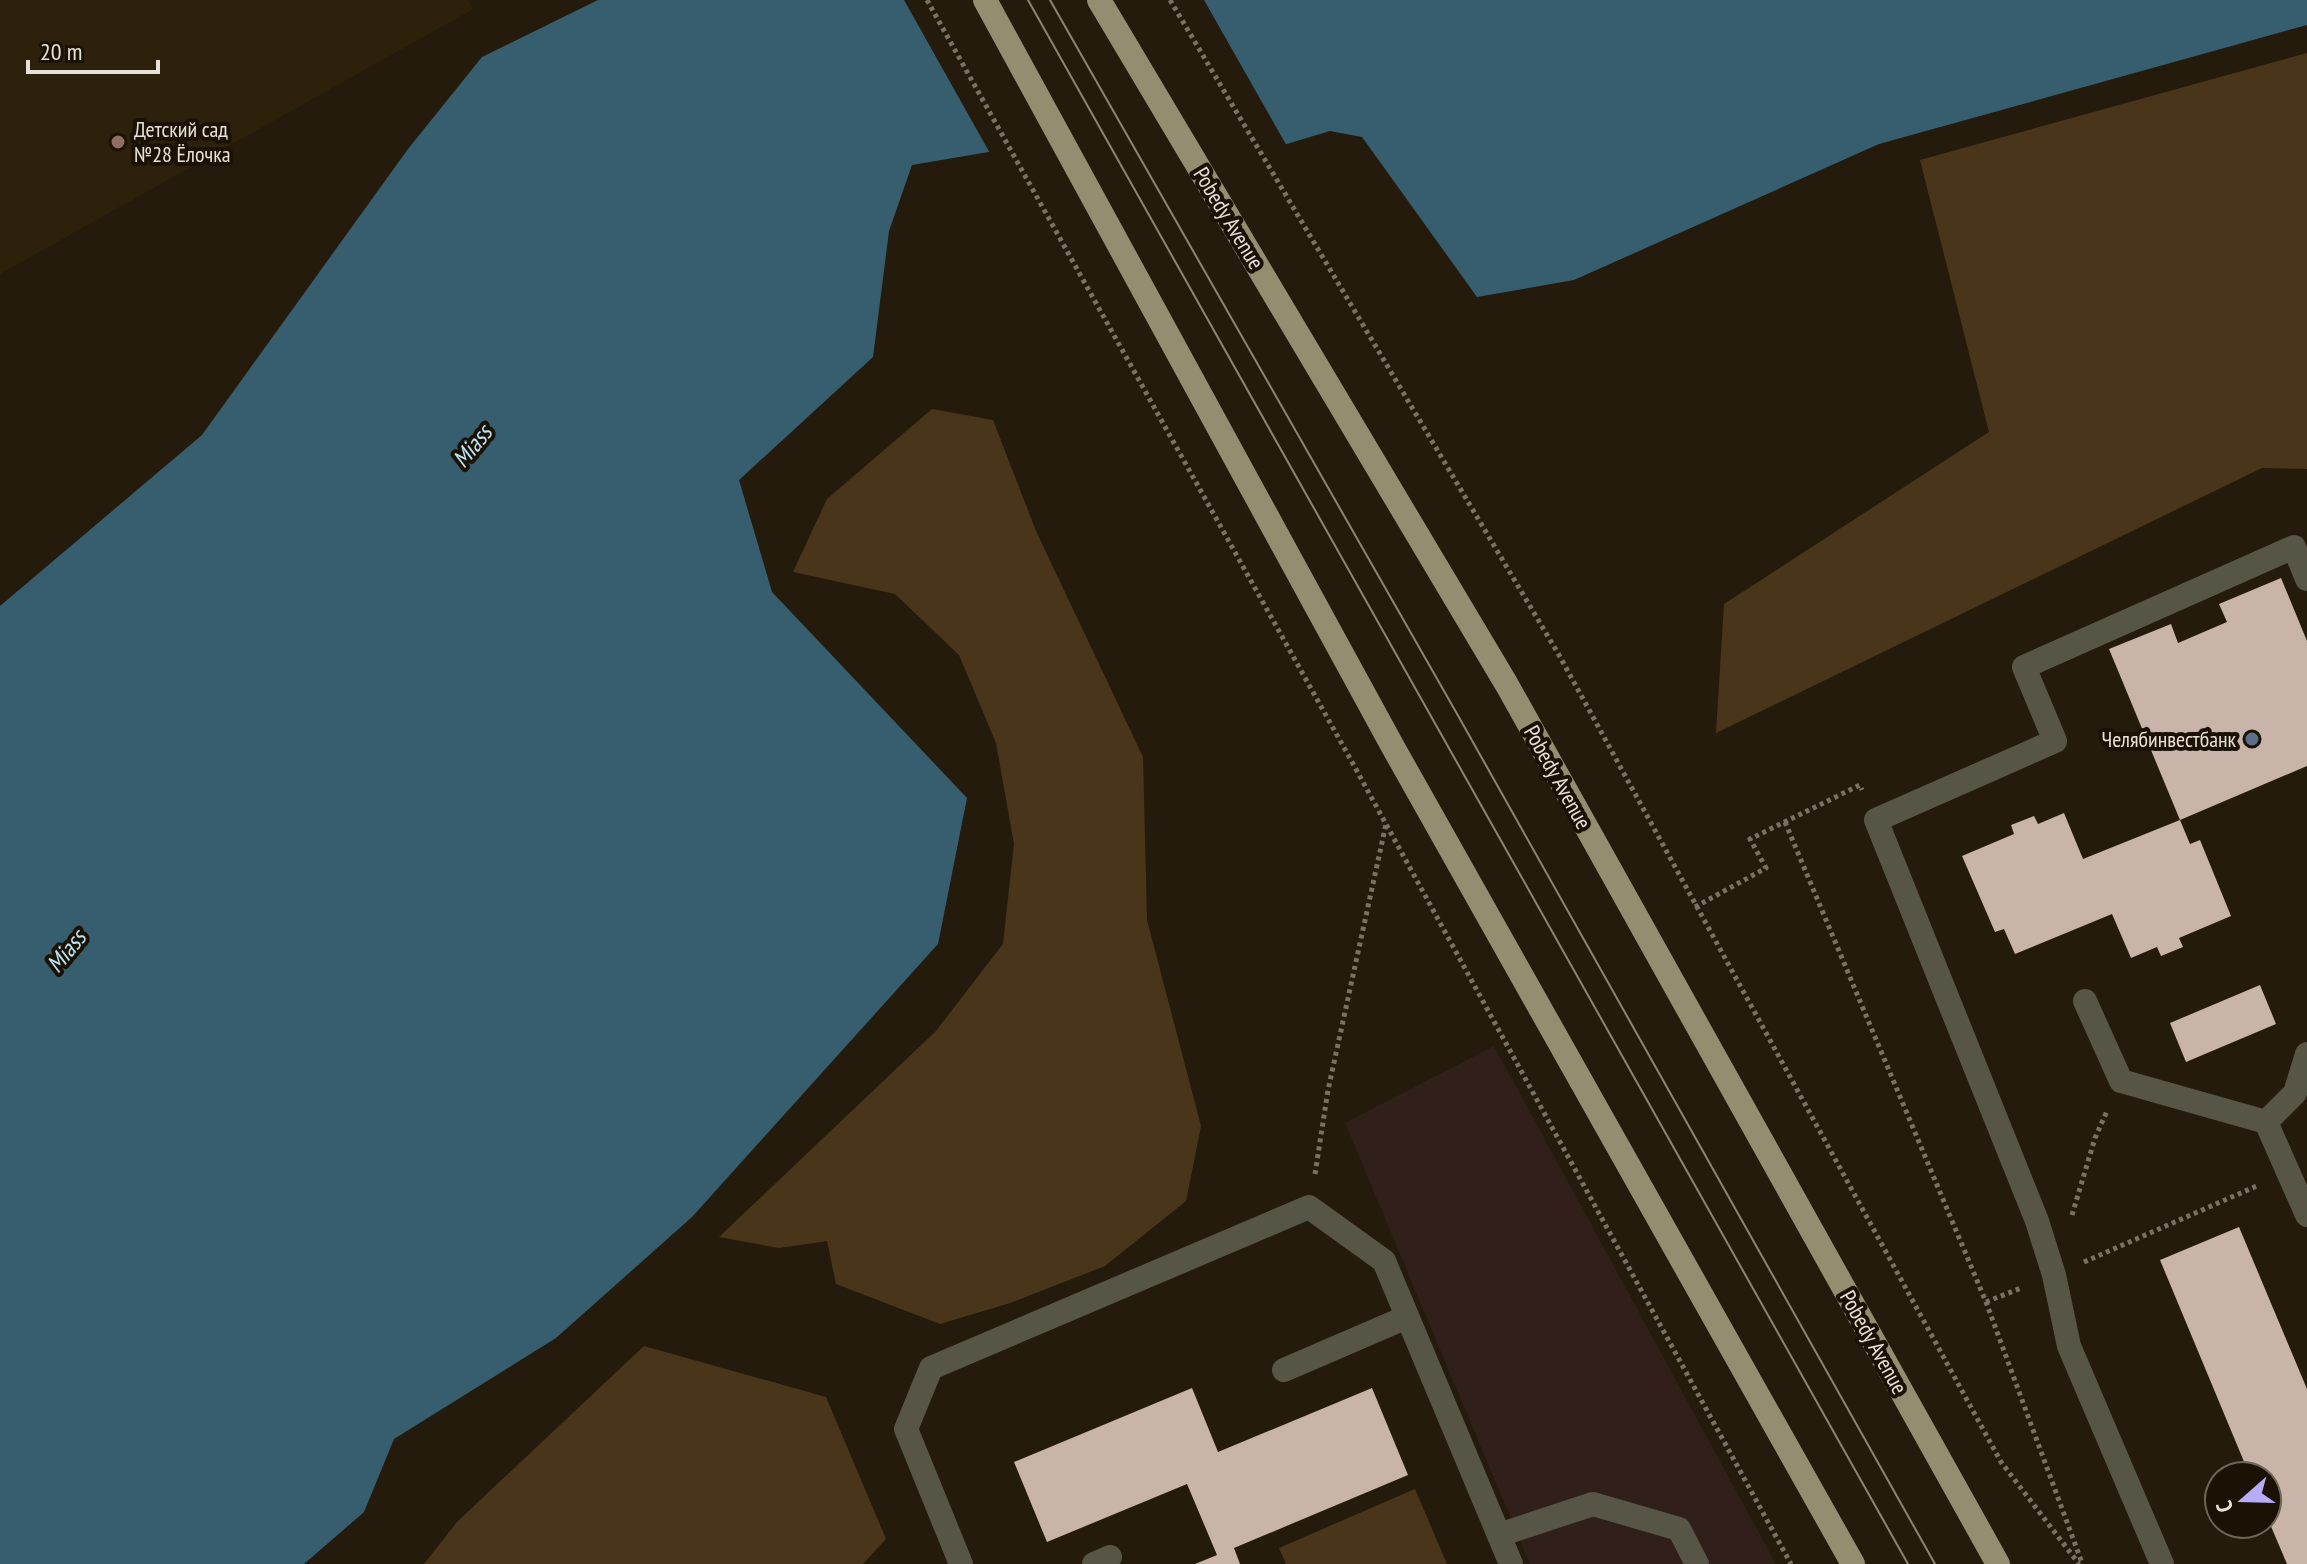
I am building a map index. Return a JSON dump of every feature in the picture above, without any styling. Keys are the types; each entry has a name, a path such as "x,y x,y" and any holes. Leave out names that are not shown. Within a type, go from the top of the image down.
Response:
{"main road":[{"path":"985,0 1393,747 1853,1564"},
{"name":"Pobedy Avenue","path":"1099,0 1507,685 1998,1564"}],"lane":[{"path":"2162,1564 2069,1346 2054,1275 2037,1221 1876,820 2055,741 2024,667 2294,547 2307,579"},
{"path":"2085,1001 2121,1081 2266,1122"},
{"path":"2266,1122 2295,1093 2307,1054"},
{"path":"2266,1122 2307,1215"},
{"path":"961,1564 906,1429 931,1368 1309,1207 1384,1261 1511,1564"},
{"path":"1284,1370 1407,1317"},
{"path":"1499,1535 1593,1504 1679,1529 1697,1564"}],"path":[{"path":"927,0 1352,762 1791,1564"},
{"path":"1170,0 1559,655 2001,1462 2081,1564"},
{"path":"1695,907 1766,868 1750,839 1860,785 1876,820"},
{"path":"1785,822 1986,1302 2081,1564"},
{"path":"1309,1207 1328,1090 1386,824"},
{"path":"2054,1275 2288,1172"}],"shaded area":[{"name":"Детский сад №28 Ёлочка","path":"0,0 468,0 473,9 0,274"},
{"path":"2307,53 2307,469 2262,468 1716,733 1724,604 1989,432 1920,160"},
{"path":"932,409 993,420 1036,531 1143,757 1147,920 1201,1126 1186,1201 1105,1266 1010,1303 940,1324 836,1284 827,1241 779,1248 719,1237 936,1031 1003,944 1014,844 996,743 959,655 895,594 793,572 827,499"},
{"path":"1494,1046 1776,1564 1530,1564 1345,1123"},
{"path":"644,1346 826,1397 886,1539 863,1564 424,1564 457,1522"},
{"path":"1415,1489 1447,1564 1286,1564 1279,1548"}],"water":[{"name":"Miass","path":"598,0 2307,0 2307,25 1879,144 1574,280 1477,297 1362,137 1330,131 1257,153 1029,145 912,165 889,231 873,357 739,480 772,592 967,798 938,944 692,1217 556,1338 394,1439 364,1512 304,1564 0,1564 0,606 202,435 408,149 482,57"}],"pier":[{"path":"904,0 1204,0 1288,148 1257,157 1029,149 991,155"}],"building":[{"path":"2281,578 2307,641 2307,766 2180,820 2109,649 2171,624 2178,643 2227,622 2219,604"},
{"path":"2064,813 2083,859 2180,820 2190,844 2200,840 2231,916 2179,938 2183,947 2161,956 2157,947 2131,958 2112,914 2015,954 2004,929 1995,932 1962,856 2014,834 2011,825 2034,816 2038,824"},
{"path":"2260,985 2276,1024 2186,1062 2170,1023"},
{"path":"2239,1227 2307,1389 2307,1564 2287,1564 2277,1540 2283,1540 2283,1460 2243,1460 2160,1260"},
{"path":"1192,1388 1218,1452 1372,1388 1408,1475 1234,1548 1240,1564 1195,1564 1217,1555 1187,1484 1047,1542 1014,1462"}],"tram line":[{"path":"1028,0 1908,1564"},
{"path":"1050,0 1456,712 1935,1564"}],"place":[{"name":"Детский сад №28 Ёлочка","path":"118,142"},
{"name":"Челябинвестбанк","path":"2252,739"}]}
